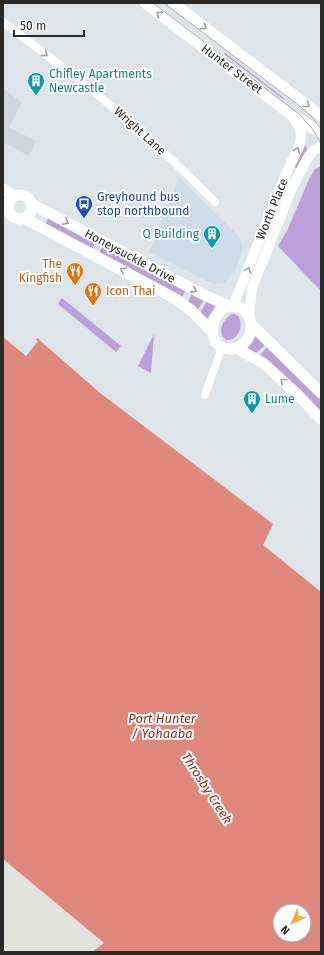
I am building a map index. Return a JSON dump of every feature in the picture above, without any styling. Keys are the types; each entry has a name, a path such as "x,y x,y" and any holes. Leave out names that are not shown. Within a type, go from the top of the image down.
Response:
{"main road":[{"name":"Hunter Street","path":"145,3 290,114 321,133"},
{"name":"Hunter Street","path":"173,3 321,116"},
{"path":"3,189 16,196"},
{"path":"16,196 26,196 32,204 31,212 24,218 15,217 6,209 10,200 16,196"},
{"name":"Honeysuckle Drive","path":"32,204 202,294 231,306"},
{"name":"Honeysuckle Drive","path":"24,218 176,299 192,311 212,332"},
{"path":"250,321 250,334 246,340 236,348 229,349 222,347 216,342 212,332 213,324 218,314 225,307 231,306 243,309 250,321 321,393"},
{"path":"236,348 263,363 321,418"}],"street":[{"name":"Wright Lane","path":"3,22 85,84 157,146 215,202"},
{"name":"Worth Place","path":"231,306 285,176 300,144 301,134 299,127 290,114"},
{"name":"Worth Place","path":"250,321 252,288 292,188 308,157 314,150 321,147"},
{"path":"205,395 222,347"}],"shaded area":[{"path":"225,53 284,98 283,99 224,54"},
{"path":"3,88 22,103 9,127 36,141 29,156 3,142"},
{"path":"305,145 308,150 298,169 294,167"},
{"path":"321,166 321,291 278,246 288,229 309,179 315,169"},
{"path":"179,178 238,235 241,241 243,248 234,273 224,283 213,284 149,252"},
{"path":"49,217 96,242 91,251 44,226"},
{"path":"103,245 186,290 181,299 98,255"},
{"path":"192,293 204,300 197,311 187,304"},
{"path":"62,298 121,346 116,352 58,304"},
{"path":"207,301 217,304 206,320 200,313"},
{"path":"232,314 239,317 240,329 234,338 226,340 221,333 221,330 226,319"},
{"path":"154,334 151,373 138,366"},
{"path":"255,336 265,345 256,353 245,349"},
{"path":"267,347 321,399 321,415 260,355"},
{"path":"3,859 104,943 92,952 3,952"}],"water":[{"name":"Port Hunter / Yohaaba","path":"3,321 32,344 37,338 100,393 273,524 263,545 321,592 321,952 92,952 104,943 3,859"}],"pier":[{"path":"3,320 31,341 34,338 38,341 26,356 3,337"}],"tram line":[{"path":"153,3 299,114 311,127 321,143"},
{"path":"164,3 301,107 311,116 321,129"}],"place":[{"name":"Chifley Apartments Newcastle","path":"36,96"},
{"name":"Greyhound bus stop northbound","path":"84,219"},
{"name":"Q Building","path":"212,249"},
{"name":"The Kingfish","path":"75,286"},
{"name":"Icon Thai","path":"93,306"},
{"name":"Lume","path":"252,414"}],"water label":[{"name":"Throsby Creek","path":"207,788"}]}
